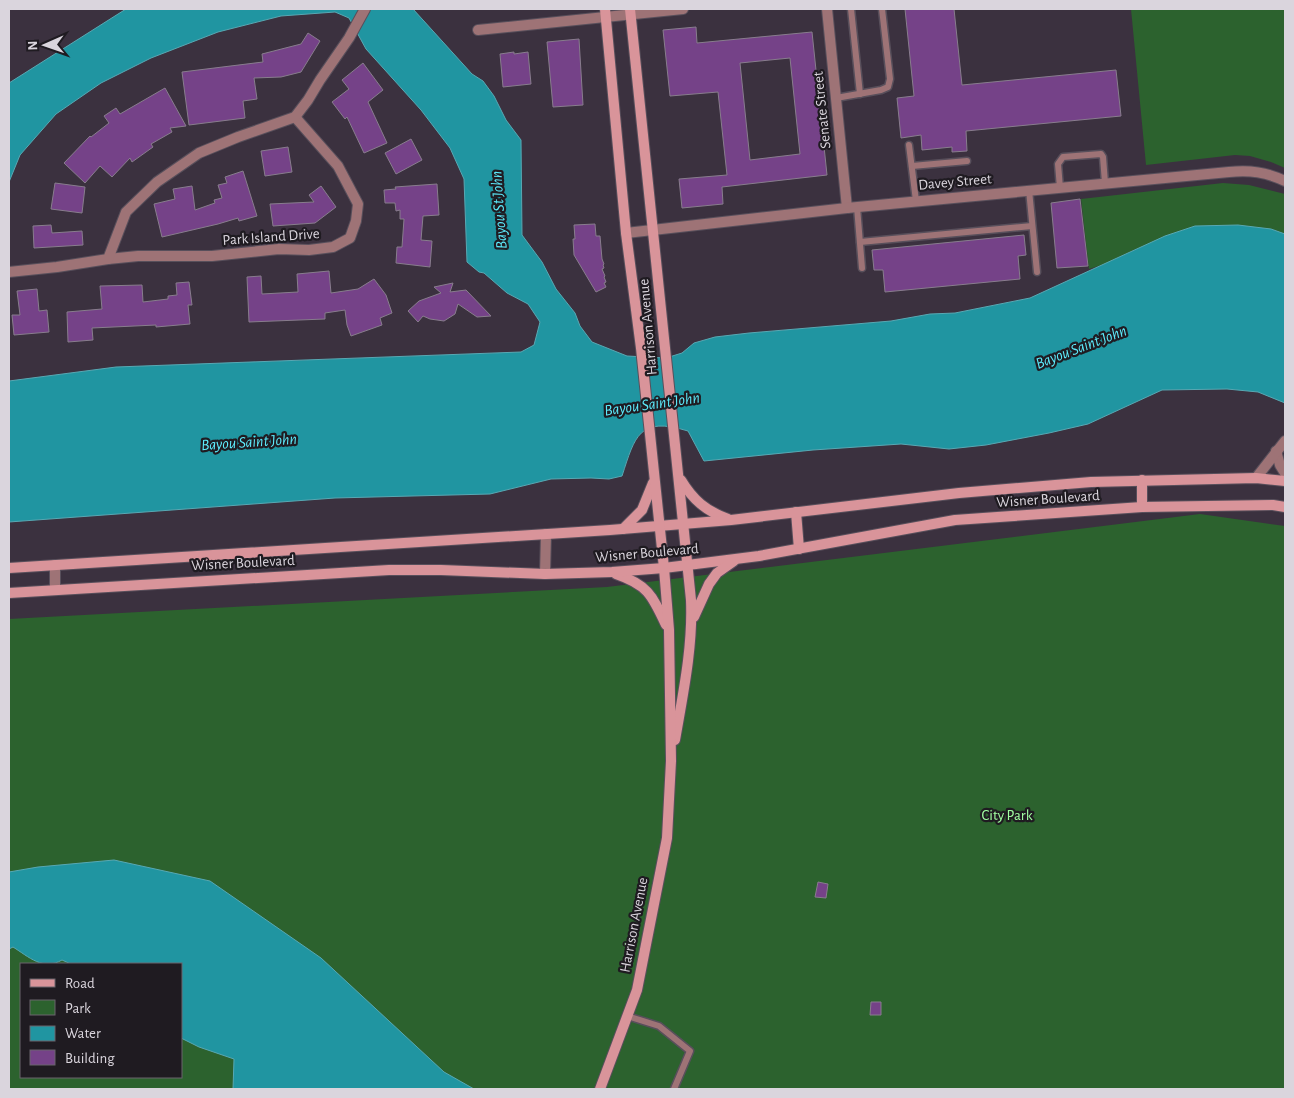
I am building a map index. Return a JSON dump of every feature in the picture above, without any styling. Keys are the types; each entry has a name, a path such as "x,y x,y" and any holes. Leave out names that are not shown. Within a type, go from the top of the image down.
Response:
{"street":[{"path":"108,259 126,212 157,182 199,154 238,137 295,117 349,38 365,9"},
{"path":"478,30 605,13 683,9"},
{"name":"Senate Street","path":"827,9 836,98 852,207"},
{"name":"Harrison Avenue","path":"631,11 673,437 684,524 692,622 684,688 670,761"},
{"name":"Harrison Avenue","path":"600,1089 637,990 667,838 670,761 669,630 664,568 641,348 626,233 605,13"},
{"name":"Park Island Drive","path":"9,272 138,256 212,256 279,249 309,250 333,247 350,238 356,221 358,204 338,166 295,117"},
{"name":"Davey Street","path":"626,233 852,207 1248,170 1263,172 1285,181"},
{"path":"1256,478 1285,441"},
{"path":"1276,451 1280,465 1285,473"},
{"path":"678,478 700,506 731,520"},
{"name":"Wisner Boulevard","path":"9,568 623,529 731,520 978,491 1092,482 1256,478 1285,481"},
{"path":"623,529 642,510 654,479"},
{"path":"1142,480 1142,507"},
{"name":"Wisner Boulevard","path":"9,593 389,570 545,574 612,572 736,560 955,520 1142,507 1273,505 1285,507"},
{"path":"796,512 800,549"},
{"path":"545,574 546,534"},
{"path":"692,622 709,584 717,573 736,560"},
{"path":"54,565 55,589"},
{"path":"612,572 631,579 650,594 669,630"}],"lane":[{"path":"851,9 860,94"},
{"path":"836,98 885,89 889,83 882,9"},
{"path":"909,145 916,201"},
{"path":"1060,188 1058,164 1063,157 1101,154 1103,157 1105,183"},
{"path":"912,166 966,161"},
{"path":"1029,190 1037,272"},
{"path":"852,207 860,242 862,268"},
{"path":"860,242 1032,226"},
{"path":"627,1016 659,1026 690,1051 674,1089"}],"green space":[{"path":"1131,9 1285,9 1285,168 1250,156 1235,155 1146,165"},
{"path":"1223,183 1249,185 1285,194 1285,234 1271,229 1136,249 1105,264 1089,269 1081,199"},
{"name":"City Park","path":"1200,514 1285,526 1285,1089 9,1089 9,619 607,587"}],"water":[{"path":"126,9 413,9 472,74 483,81 494,96 506,120 521,140 522,235 542,262 556,289 575,313 580,326 592,342 627,356 666,358 682,353 694,343 715,337 891,321 930,314 955,313 1030,298 1165,236 1195,226 1238,225 1271,229 1285,234 1285,403 1258,392 1227,389 1162,390 1088,424 986,445 949,449 901,444 813,450 704,461 688,431 659,426 649,428 642,433 631,450 622,476 609,479 551,479 490,494 335,498 9,522 9,381 116,367 521,352 534,345 540,322 528,304 507,293 484,273 479,272 467,262 464,179 450,148 421,110 366,49 349,18 335,12 281,16 218,32 151,58 101,83 56,114 20,155 9,182 9,83"},
{"path":"114,860 210,881 321,958 444,1072 474,1089 233,1089 234,1059 199,1047 182,1038 182,963 69,963 62,960 55,963 42,963 13,947 9,949 9,872 38,867"}],"building":[{"path":"905,9 954,9 962,85 1116,70 1121,116 966,131 967,151 952,152 952,147 922,150 921,135 901,138 897,98 914,96"},
{"path":"696,27 697,43 812,32 827,175 722,187 723,204 682,208 679,179 727,175 718,92 670,96 663,30","holes":["790,58 800,154 750,160 740,63"]},
{"path":"308,33 320,41 301,72 281,77 254,78 257,99 243,101 245,118 189,125 182,72 263,62 262,54 301,44"},
{"path":"579,39 583,105 553,107 547,42"},
{"path":"514,52 514,54 528,52 531,84 503,87 500,54"},
{"path":"363,63 383,90 368,102 387,143 364,153 347,117 345,119 332,102 349,89 342,80"},
{"path":"165,88 186,126 170,128 172,132 151,144 153,147 132,162 130,158 112,177 100,166 85,183 64,163 90,136 109,123 104,116 116,108 120,114"},
{"path":"411,139 422,160 396,174 385,153"},
{"path":"288,147 292,172 265,176 261,151"},
{"path":"243,171 257,216 239,221 238,218 162,237 154,204 175,199 173,189 192,186 195,210 215,203 214,200 222,198 218,185 227,183 225,177"},
{"path":"55,183 85,187 82,213 51,209"},
{"path":"437,184 439,215 423,216 421,240 432,241 430,267 396,263 397,247 402,247 404,219 400,219 400,210 396,211 395,203 385,203 384,190 396,189 395,187"},
{"path":"321,186 336,207 315,223 273,226 270,204 314,202 309,195"},
{"path":"1080,199 1088,266 1057,268 1051,203"},
{"path":"595,224 596,236 600,236 604,264 602,269 606,282 604,283 606,287 596,292 574,255 573,239 575,239 574,225"},
{"path":"51,225 52,233 82,231 83,245 34,248 33,226"},
{"path":"1024,235 1026,255 1018,256 1020,279 885,292 883,270 874,270 872,250"},
{"path":"329,271 331,293 358,289 374,279 386,295 392,313 380,318 382,325 351,336 345,310 325,313 325,319 249,322 247,277 261,276 262,294 298,292 297,274"},
{"path":"189,282 192,305 188,305 190,324 156,327 156,325 92,328 93,340 68,342 67,312 102,309 100,286 142,285 143,302 168,299 168,296 177,295 176,283"},
{"path":"453,283 450,292 466,290 491,316 477,317 458,304 455,314 444,321 423,316 418,322 408,311 419,301 441,293 434,287"},
{"path":"37,289 39,311 47,310 49,332 14,335 12,315 20,315 17,291"},
{"path":"818,882 828,884 826,898 815,897"},
{"path":"871,1002 881,1002 881,1015 870,1015"}],"water label":[{"name":"Bayou St John","path":"499,210"},
{"name":"Bayou Saint John","path":"1081,347"},
{"name":"Bayou Saint John","path":"652,404"},
{"name":"Bayou Saint John","path":"249,442"}]}
